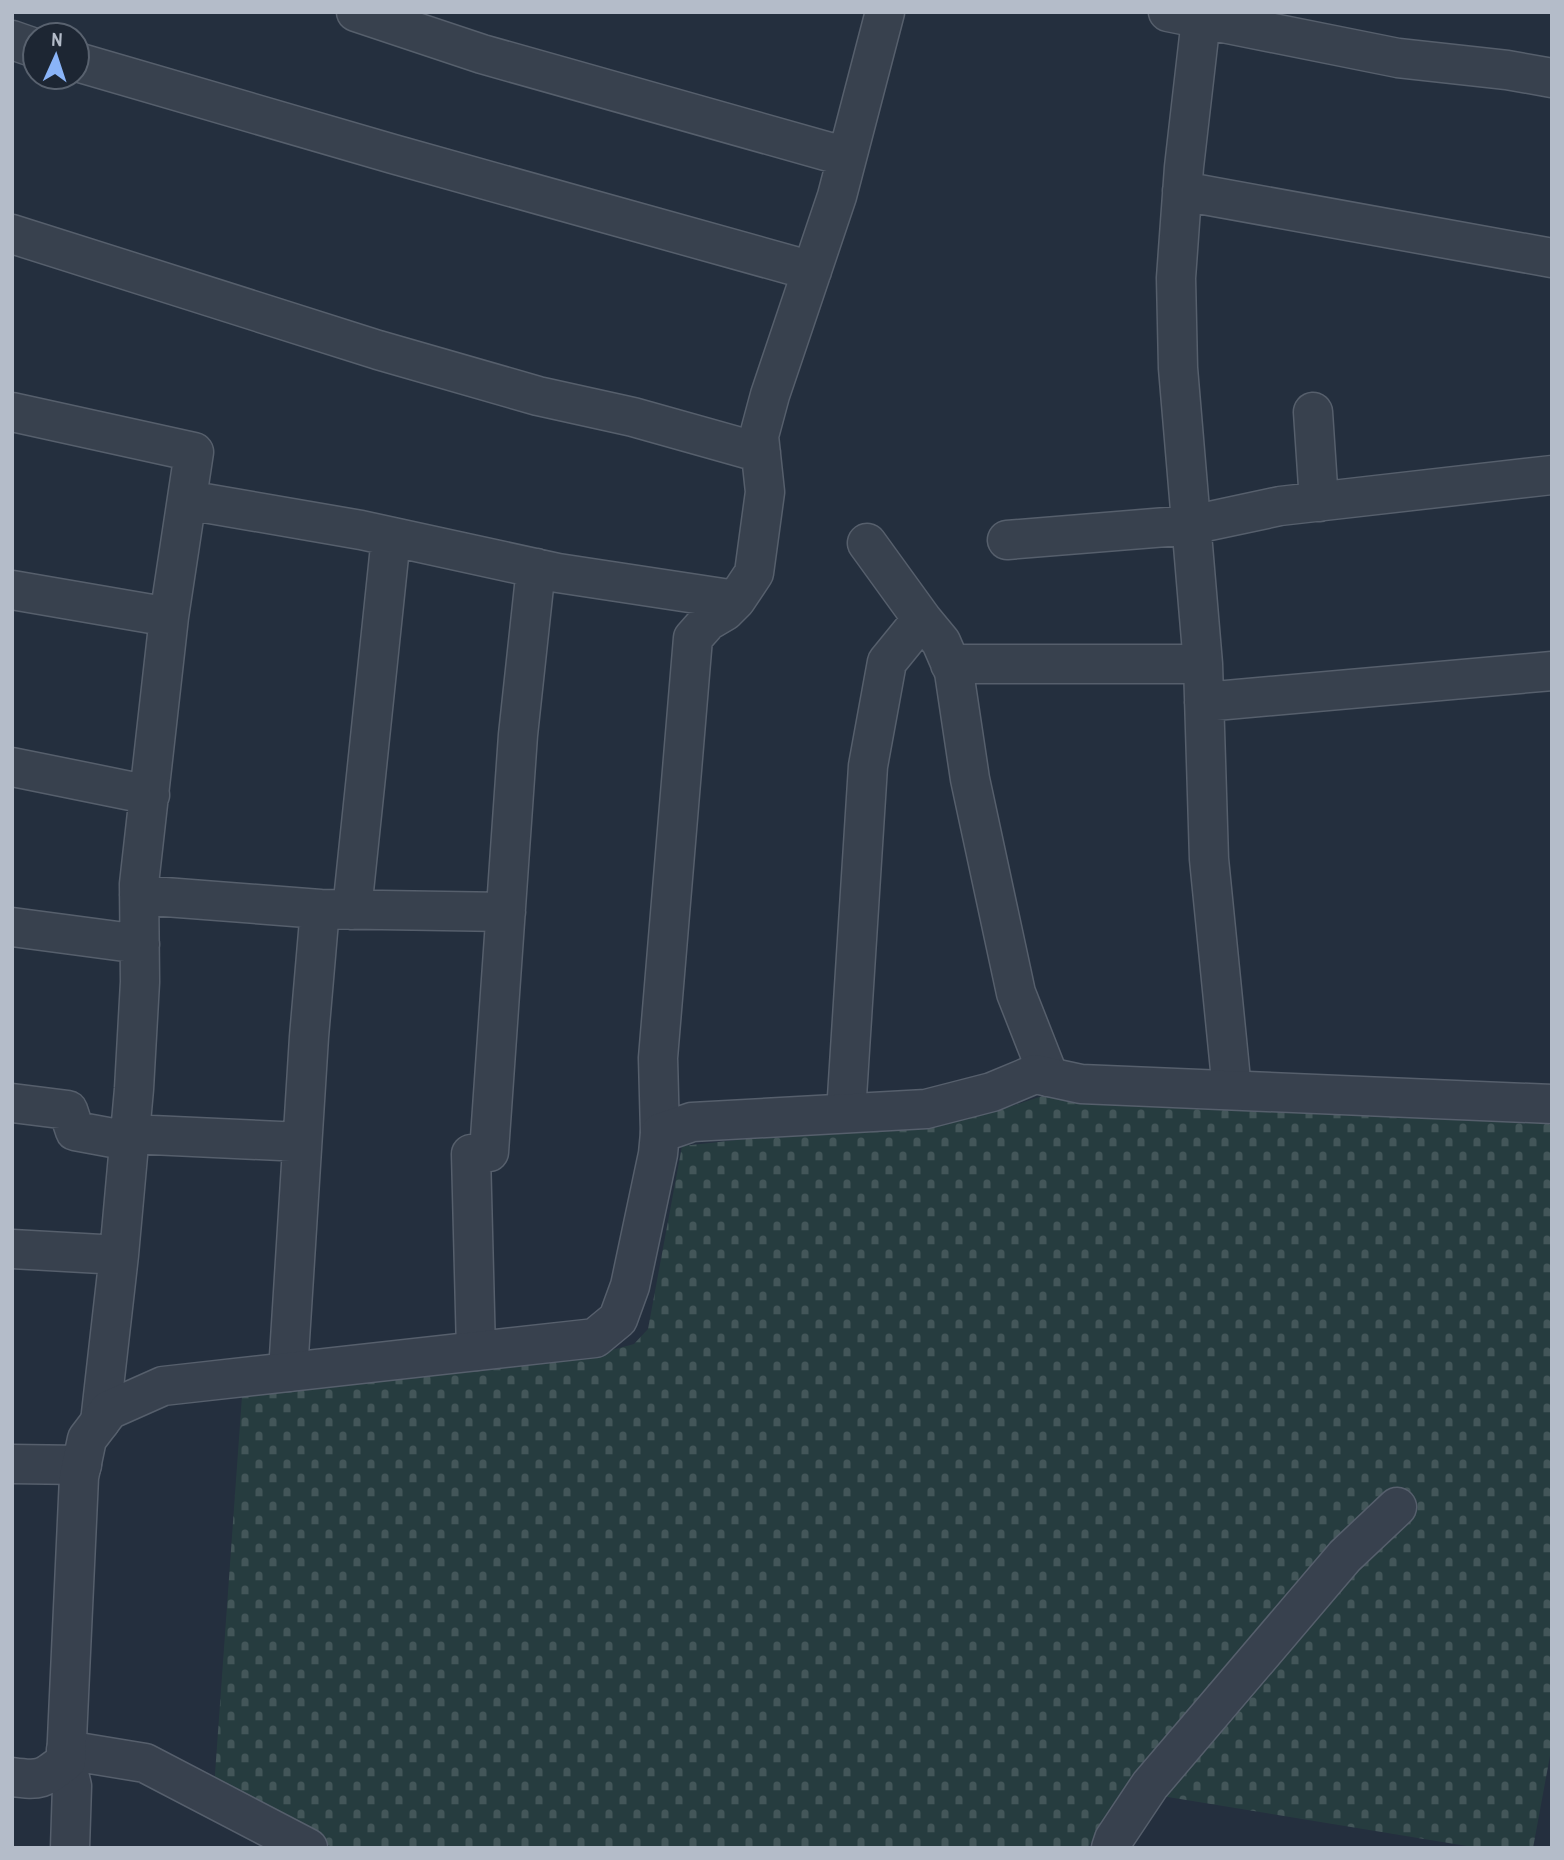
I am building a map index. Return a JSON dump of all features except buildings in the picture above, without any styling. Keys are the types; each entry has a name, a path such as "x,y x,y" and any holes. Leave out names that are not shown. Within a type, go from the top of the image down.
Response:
{"street":[{"path":"356,12 482,54 847,157"},
{"path":"70,1848 72,1786 66,1755 79,1477 87,1439 109,1410 163,1386 595,1338 618,1319 630,1286 658,1154 658,1058 693,638 708,621 725,611 736,600 754,573 765,492 759,436 770,395 837,196 885,12"},
{"path":"1232,1090 1209,859 1203,664 1178,368 1176,278 1182,191 1184,16 1321,27 1398,58 1507,70 1552,78"},
{"path":"91,66 812,271"},
{"path":"1182,191 1552,258"},
{"path":"12,234 378,350 538,396 633,417 761,453"},
{"path":"12,412 194,452 169,617 139,895 140,995 119,1255 100,1422"},
{"path":"1313,412 1319,502"},
{"path":"1007,540 1191,525 1280,506 1552,475"},
{"path":"187,500 391,537 536,568 736,600"},
{"path":"288,1372 309,1037 336,909 391,537"},
{"path":"867,543 941,642 954,673 970,779 1016,993 1049,1077"},
{"path":"476,1351 471,1154 489,1152 518,736 536,568"},
{"path":"12,590 169,617"},
{"path":"846,1113 868,766 887,662 922,620"},
{"path":"950,664 1203,664"},
{"path":"1204,702 1552,671"},
{"path":"12,767 150,795"},
{"path":"139,895 336,909 506,912"},
{"path":"12,928 140,944"},
{"path":"660,1133 692,1122 926,1108 992,1092 1035,1074 1081,1084 1552,1104"},
{"path":"12,1103 68,1110 75,1131 129,1138 302,1142"},
{"path":"12,1249 119,1255"},
{"path":"12,1464 82,1465"},
{"path":"1111,1848 1114,1839 1150,1785 1345,1556 1397,1507"},
{"path":"12,1776 34,1780 51,1773 66,1755"},
{"path":"66,1755 145,1763 308,1848"}],"green space":[{"path":"1042,1096 1254,1109 1552,1116 1552,1745 1533,1848 1479,1848 1131,1791 1087,1848 334,1848 214,1788 242,1396 488,1370 604,1352 634,1344 648,1329 682,1146 994,1112"}]}
